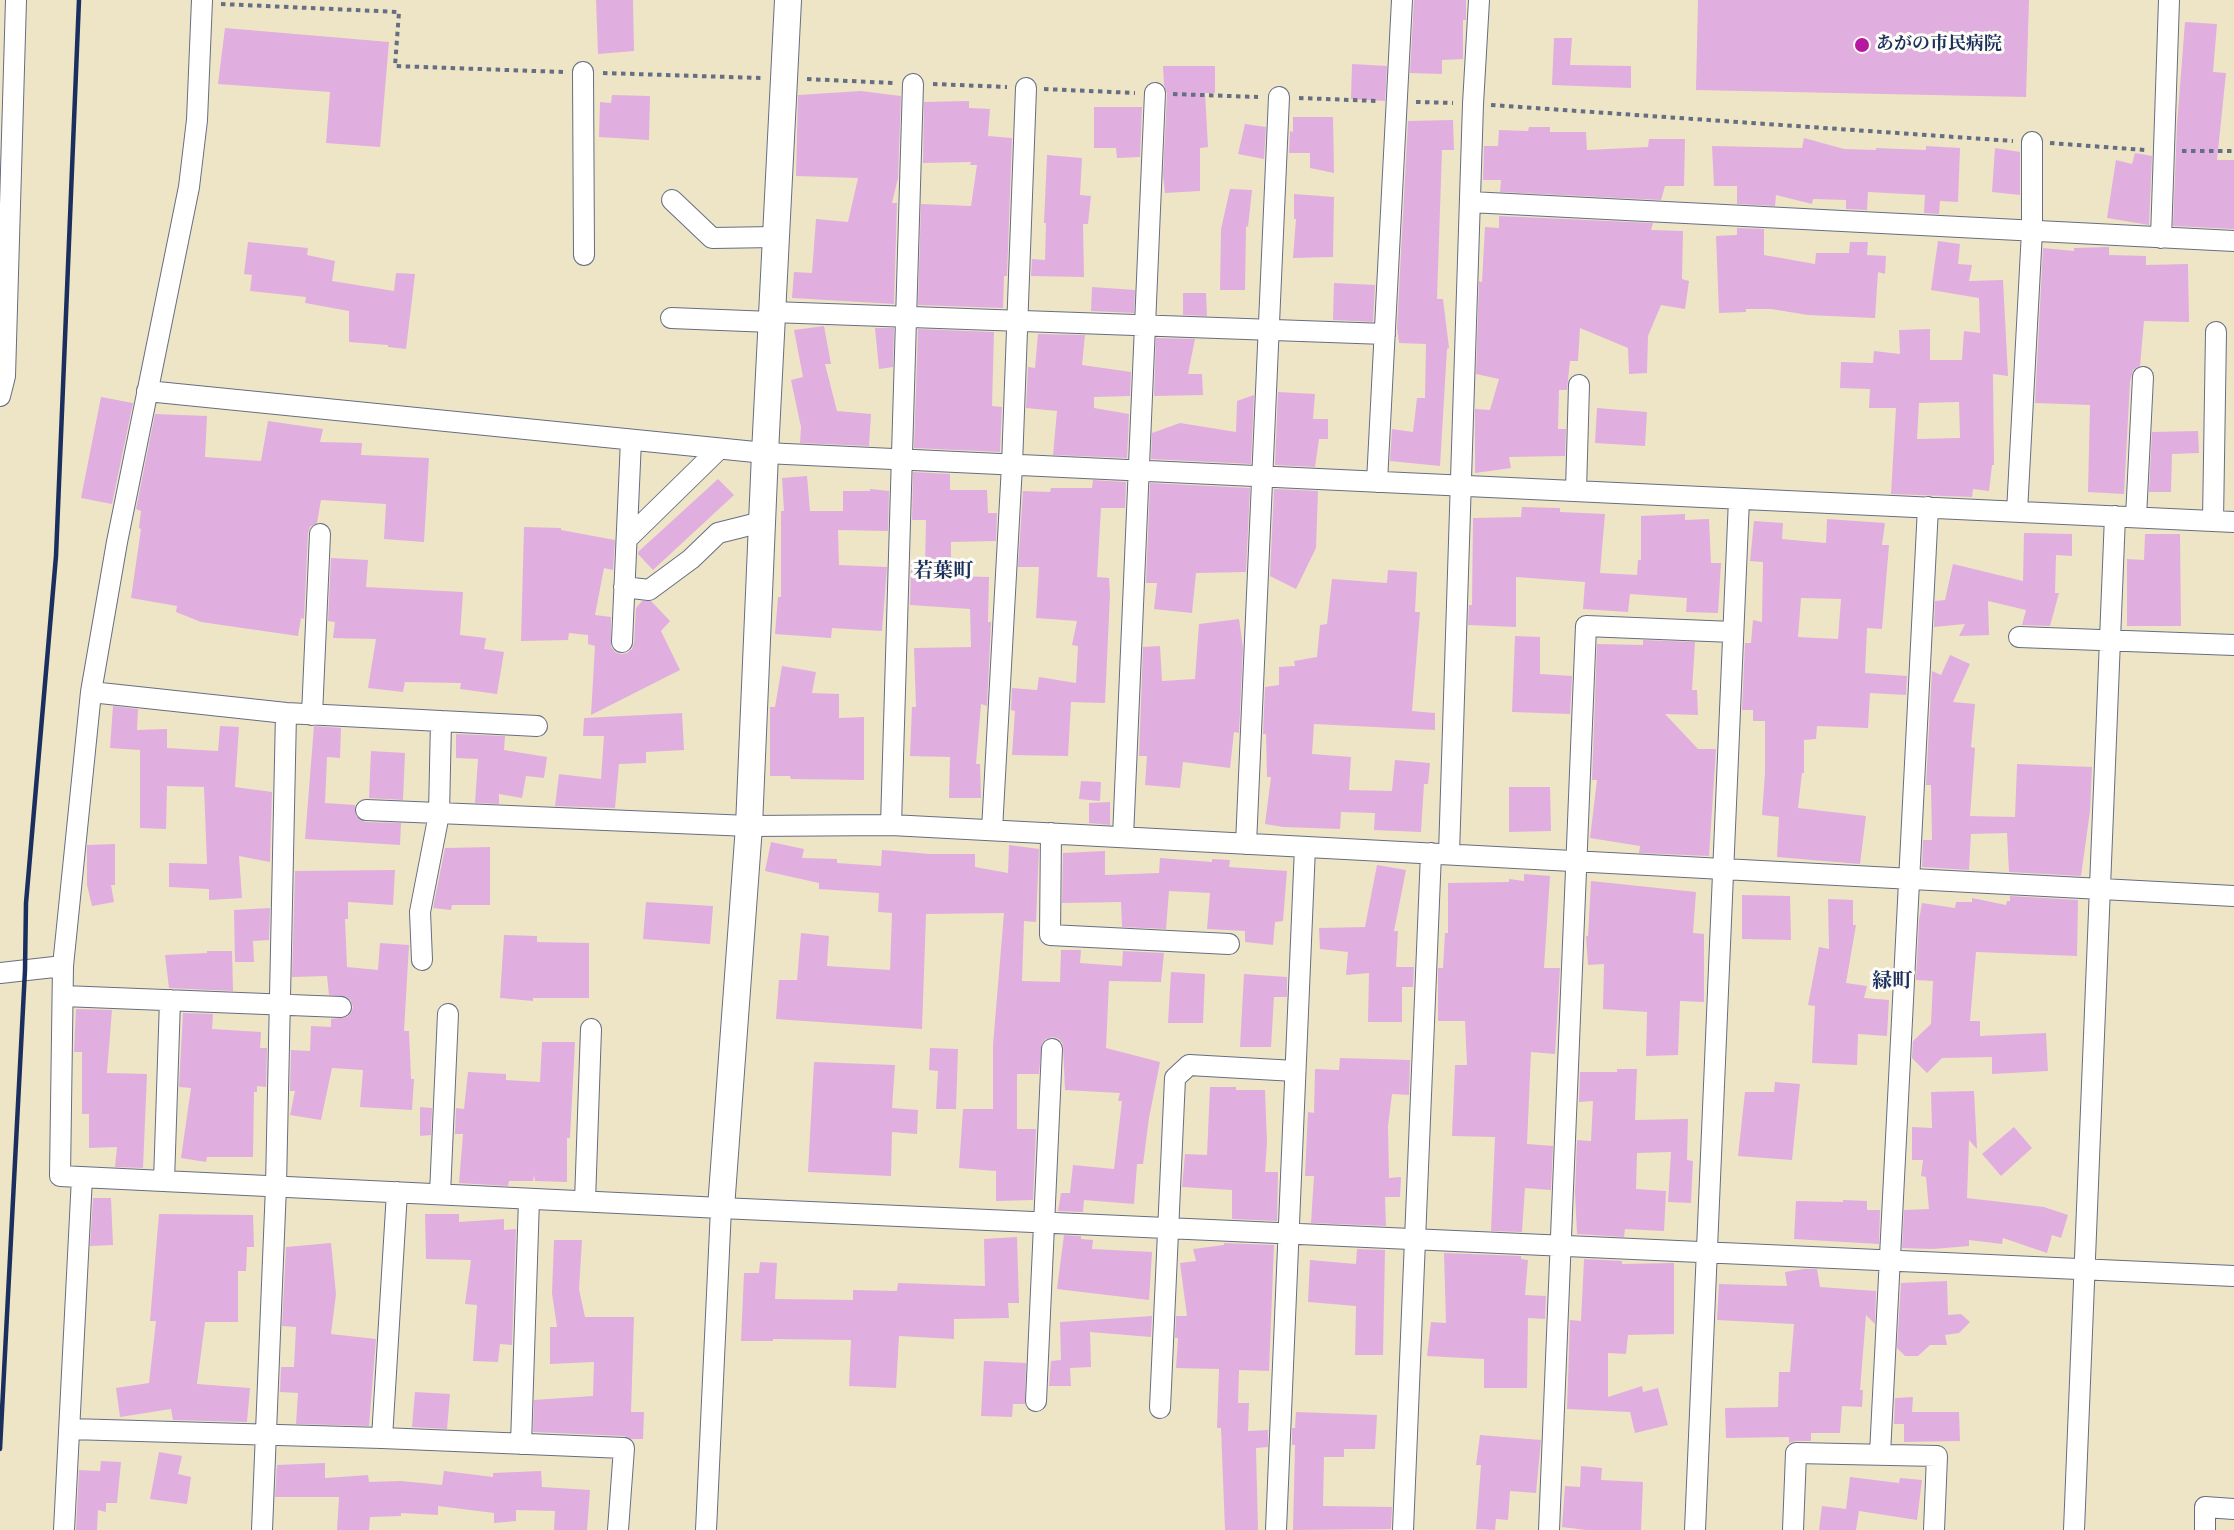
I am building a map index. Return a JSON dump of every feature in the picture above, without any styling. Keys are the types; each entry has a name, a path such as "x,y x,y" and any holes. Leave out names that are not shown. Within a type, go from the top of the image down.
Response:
{"street":[{"path":"0,396 5,376 16,0"},
{"path":"706,1530 721,1208 749,826 775,237 788,0"},
{"path":"1377,482 1401,0"},
{"path":"1403,1530 1415,1239 1440,854 1460,486 1473,104 1479,0"},
{"path":"2161,238 2169,0"},
{"path":"202,1 196,120 189,187 117,542 91,692 63,966 60,1176 2234,1276"},
{"path":"583,72 585,255"},
{"path":"891,825 913,84"},
{"path":"992,830 1012,465 1026,88"},
{"path":"1123,837 1155,93"},
{"path":"1246,844 1279,98"},
{"path":"2017,512 2032,231 2032,142"},
{"path":"672,200 712,238 775,237"},
{"path":"1470,202 2234,241"},
{"path":"671,318 907,317 1385,334"},
{"path":"2212,521 2216,332"},
{"path":"2136,517 2143,377"},
{"path":"1576,491 1579,385"},
{"path":"147,391 765,453 2234,522"},
{"path":"622,642 631,440"},
{"path":"627,539 719,449"},
{"path":"1695,1530 1738,499"},
{"path":"1880,1454 1928,507"},
{"path":"2074,1530 2115,516"},
{"path":"624,587 649,590 691,559 718,533 762,522"},
{"path":"312,715 320,534"},
{"path":"1549,1530 1586,626 1733,632"},
{"path":"2019,637 2234,645"},
{"path":"91,692 312,715 537,726"},
{"path":"262,1530 276,1186 286,713"},
{"path":"422,960 420,912 439,814 441,722"},
{"path":"366,810 749,826 891,825 2234,896"},
{"path":"1051,834 1050,935 1229,944"},
{"path":"1276,1530 1305,847"},
{"path":"0,973 63,966"},
{"path":"63,996 341,1007"},
{"path":"165,1181 170,999"},
{"path":"440,1194 448,1014"},
{"path":"585,1201 591,1029"},
{"path":"1036,1401 1052,1049"},
{"path":"1160,1408 1175,1078 1189,1065 1295,1071"},
{"path":"64,1530 82,1177"},
{"path":"382,1438 397,1192"},
{"path":"522,1444 529,1199"},
{"path":"70,1429 624,1448 618,1530"},
{"path":"1793,1530 1796,1453 1937,1456 1934,1530"},
{"path":"2205,1530 2205,1507 2234,1509"}],"path":[{"path":"202,1 399,12 394,66 1473,104 2164,151 2234,151"}],"building":[{"path":"596,0 633,0 634,51 598,54"},
{"path":"1414,0 1466,0 1466,20 1463,20 1463,59 1442,60 1442,74 1410,73"},
{"name":"あがの市民病院","path":"1698,0 2029,0 2026,97 1696,90"},
{"path":"2185,22 2217,24 2213,72 2226,73 2217,160 2234,160 2234,229 2173,226 2177,125"},
{"path":"225,28 389,42 380,147 326,143 330,92 218,84"},
{"path":"1554,38 1572,38 1570,65 1631,66 1631,88 1552,85"},
{"path":"1352,64 1387,66 1385,101 1351,99"},
{"path":"1163,66 1215,66 1215,93 1205,93 1208,147 1200,148 1200,191 1165,193 1163,176 1167,94"},
{"path":"861,91 901,96 898,178 892,203 897,203 894,304 792,298 794,272 812,273 816,219 848,222 858,178 796,176 798,95"},
{"path":"612,95 650,96 649,140 599,137 600,102 611,103"},
{"path":"969,101 969,108 990,109 988,136 1012,138 1007,276 1004,276 1003,308 918,305 921,204 971,206 977,165 970,165 971,162 923,163 924,102"},
{"path":"1094,107 1142,107 1140,157 1117,158 1116,148 1094,148"},
{"path":"1293,117 1333,117 1334,173 1310,168 1310,153 1289,153"},
{"path":"1453,120 1454,150 1442,150 1437,299 1443,299 1449,348 1447,349 1440,466 1390,461 1392,429 1413,432 1417,398 1425,398 1426,344 1399,343 1397,328 1408,121"},
{"path":"1245,124 1266,127 1264,159 1238,154"},
{"path":"1529,127 1550,127 1550,132 1586,132 1587,150 1648,147 1649,139 1685,139 1684,186 1665,186 1661,200 1500,192 1501,180 1483,180 1484,146 1498,146 1499,130 1528,131"},
{"path":"1804,138 1844,149 1926,150 1926,146 1960,148 1958,202 1940,201 1939,214 1924,213 1925,195 1868,192 1867,210 1846,209 1846,200 1813,199 1812,204 1776,195 1775,206 1737,204 1737,186 1714,186 1712,146 1802,148"},
{"path":"1995,148 2020,152 2020,195 1992,192"},
{"path":"2135,153 2152,156 2149,225 2107,218 2116,160 2132,164"},
{"path":"1047,155 1082,158 1080,195 1091,196 1088,224 1083,224 1084,277 1031,276 1032,259 1045,260"},
{"path":"1230,189 1252,190 1248,227 1246,226 1245,290 1220,290 1221,229"},
{"path":"1294,194 1334,197 1333,257 1293,258 1296,219 1294,219"},
{"path":"1499,216 1653,223 1651,230 1683,231 1682,279 1689,281 1685,309 1661,305 1648,336 1647,373 1629,374 1628,348 1580,328 1578,361 1570,361 1567,390 1559,390 1558,429 1566,429 1565,456 1509,457 1511,468 1475,473 1475,409 1490,410 1499,379 1476,374 1479,281 1482,282 1485,227 1499,228"},
{"path":"1737,228 1764,229 1764,255 1815,264 1816,253 1849,253 1850,242 1868,242 1867,255 1886,256 1885,274 1878,272 1875,318 1808,315 1771,309 1746,309 1746,312 1719,313 1716,236 1737,235"},
{"path":"1938,241 1960,244 1958,264 1972,265 1969,281 2003,280 2008,376 1993,374 1994,465 1992,465 1989,491 1973,489 1972,497 1891,494 1896,408 1869,408 1870,389 1840,388 1841,362 1873,363 1874,351 1900,354 1899,330 1930,329 1930,360 1962,360 1964,331 1980,333 1979,298 1931,290","holes":["1959,402 1960,438 1917,439 1919,403"]},
{"path":"248,242 308,248 307,255 335,261 332,281 394,291 396,273 415,274 406,349 349,342 349,311 305,303 306,297 250,291 252,275 244,274"},
{"path":"2109,247 2109,255 2146,256 2146,265 2188,264 2189,322 2144,321 2140,366 2133,370 2130,382 2124,494 2088,492 2090,405 2035,403 2043,248 2074,251 2074,248"},
{"path":"1334,283 1375,285 1373,322 1333,320"},
{"path":"1092,287 1135,290 1134,313 1091,311"},
{"path":"1183,293 1206,293 1207,316 1183,315"},
{"path":"824,326 831,364 825,364 837,411 871,414 869,446 800,443 801,427 791,380 803,377 794,330"},
{"path":"875,328 894,328 893,367 879,369"},
{"path":"918,329 994,332 992,406 1002,407 1000,452 914,448"},
{"path":"1038,334 1085,335 1082,365 1131,372 1130,396 1094,397 1094,408 1129,414 1127,458 1053,455 1057,411 1026,408 1028,367 1035,368"},
{"path":"1156,338 1195,339 1188,374 1202,374 1203,395 1154,396"},
{"path":"1278,392 1315,394 1313,419 1328,419 1328,439 1319,439 1315,467 1275,465"},
{"path":"1254,395 1251,464 1151,459 1152,433 1180,423 1236,432 1237,401"},
{"path":"101,397 133,403 112,504 81,498"},
{"path":"1597,408 1647,412 1645,446 1595,443"},
{"path":"155,414 207,416 205,457 261,461 268,421 323,429 320,442 362,443 361,455 429,458 424,542 384,539 386,504 321,500 317,523 310,527 308,533 304,619 301,618 298,636 201,622 176,612 177,606 131,598 141,529 139,528 141,511 136,509"},
{"path":"2198,431 2199,453 2172,454 2171,492 2149,492 2152,432"},
{"path":"913,472 950,474 950,490 987,490 988,513 997,513 996,541 951,542 951,576 989,577 988,622 991,622 987,706 981,704 976,764 980,764 981,798 949,798 950,757 910,756 912,707 916,707 914,648 971,647 970,609 910,605 911,565 925,566 926,520 912,520"},
{"path":"807,476 810,511 843,511 843,491 870,491 870,489 889,491 888,531 838,530 839,565 887,567 882,631 832,628 831,638 775,634 778,597 781,597 781,511 784,511 782,478"},
{"path":"718,479 734,495 653,570 638,552"},
{"path":"1093,480 1126,482 1125,508 1101,508 1097,577 1109,578 1110,594 1105,703 1071,702 1068,756 1012,755 1015,711 1011,710 1012,688 1037,690 1039,677 1076,683 1078,646 1072,645 1077,621 1036,618 1039,567 1018,567 1023,491 1050,492 1051,488 1092,488"},
{"path":"1150,483 1250,488 1246,572 1196,573 1192,613 1154,609 1157,583 1146,583"},
{"path":"1274,489 1318,491 1316,548 1296,589 1270,576"},
{"path":"1522,507 1560,508 1560,512 1605,514 1600,573 1637,575 1638,560 1641,560 1641,516 1685,514 1685,520 1709,519 1711,563 1721,563 1718,613 1686,612 1687,598 1630,594 1628,612 1583,609 1585,582 1516,577 1516,627 1468,625 1469,605 1472,605 1473,518 1521,517"},
{"path":"1827,519 1885,523 1882,545 1889,545 1882,629 1867,628 1865,673 1907,676 1906,695 1870,693 1868,728 1817,726 1816,739 1804,740 1804,773 1802,773 1798,808 1866,816 1860,864 1777,857 1779,817 1762,815 1765,721 1753,721 1753,710 1742,710 1745,643 1751,643 1753,620 1762,622 1763,562 1750,561 1754,521 1783,523 1782,539 1826,543","holes":["1801,598 1841,599 1838,639 1798,637"]},
{"path":"524,527 561,528 561,530 615,540 613,570 604,568 595,615 611,617 611,647 615,652 621,654 632,649 636,608 642,601 651,601 670,621 661,631 680,670 591,715 595,646 588,644 588,635 569,633 568,640 521,641"},
{"path":"2024,533 2072,534 2072,556 2056,555 2055,593 2059,593 2050,626 2022,625 2026,610 1988,601 1989,635 1959,636 1965,624 1934,627 1935,601 1945,600 1953,564 2023,581"},
{"path":"2145,534 2180,534 2181,626 2127,626 2127,559 2144,560"},
{"path":"331,558 368,560 366,587 463,592 460,635 486,638 484,649 504,652 497,694 460,689 461,683 405,682 403,692 368,688 376,639 333,638 335,622 328,621"},
{"path":"1388,570 1417,572 1415,612 1420,612 1412,711 1435,713 1435,730 1314,724 1312,754 1351,757 1349,790 1392,791 1395,760 1430,763 1428,784 1424,784 1421,832 1374,830 1375,813 1341,812 1340,829 1265,824 1271,777 1267,777 1266,734 1263,734 1265,687 1279,685 1279,667 1295,666 1294,661 1317,657 1320,625 1327,624 1332,579 1387,583"},
{"path":"1239,619 1243,648 1239,733 1234,732 1230,768 1183,762 1180,788 1145,785 1147,756 1139,756 1143,647 1160,646 1162,681 1195,679 1199,624"},
{"path":"1515,636 1540,637 1540,674 1572,676 1570,714 1512,712"},
{"path":"1643,640 1695,642 1692,690 1697,690 1698,715 1665,714 1698,749 1716,749 1709,856 1639,853 1640,846 1590,838 1597,780 1592,780 1597,644 1643,645"},
{"path":"1950,655 1970,664 1953,702 1975,704 1971,747 1975,748 1970,816 2015,817 2017,764 2092,767 2090,811 2081,876 2009,872 2007,833 1971,834 1969,870 1922,867 1923,840 1932,840 1931,785 1926,785 1932,671 1941,675"},
{"path":"782,666 816,672 812,693 839,694 839,718 864,717 864,780 791,779 790,776 770,776 770,707 775,707"},
{"path":"113,706 138,709 137,730 167,729 167,748 218,751 220,726 239,727 235,787 272,792 270,862 239,856 242,898 209,900 209,889 169,887 169,863 207,864 204,787 167,786 166,829 140,828 140,750 110,748"},
{"path":"682,713 684,750 646,752 646,763 619,764 615,808 555,806 559,774 601,779 604,736 583,736 584,718"},
{"path":"314,726 341,728 340,758 327,757 325,803 355,805 356,816 365,822 401,823 400,845 305,839"},
{"path":"456,734 505,736 504,750 547,757 544,778 526,776 522,798 499,794 499,804 475,803 478,759 456,758"},
{"path":"371,751 405,753 403,800 369,798"},
{"path":"1081,781 1101,782 1100,801 1079,799"},
{"path":"1509,787 1550,787 1551,831 1509,832"},
{"path":"1110,802 1110,825 1089,823 1089,803"},
{"path":"771,842 804,849 802,858 837,859 837,863 881,866 882,850 930,854 975,854 975,867 1008,873 1009,845 1039,849 1036,922 1024,921 1022,981 1060,982 1061,950 1081,950 1080,963 1122,966 1123,951 1164,953 1161,982 1109,981 1106,1048 1160,1062 1143,1164 1137,1164 1134,1204 1084,1200 1083,1212 1058,1211 1061,1193 1070,1193 1073,1165 1114,1169 1122,1101 1118,1101 1120,1093 1065,1090 1063,1044 1059,1039 1053,1037 1042,1043 1039,1074 1017,1074 1017,1129 1036,1129 1033,1200 996,1201 996,1171 959,1168 963,1109 993,1109 993,1045 1004,913 926,914 922,1029 776,1019 779,980 797,980 801,933 829,936 827,966 890,970 892,913 878,912 879,893 819,889 819,883 765,871"},
{"path":"115,844 115,885 111,885 114,902 92,906 87,885 87,845"},
{"path":"490,847 490,905 452,905 451,910 433,908 445,848"},
{"path":"1105,851 1105,875 1159,873 1160,858 1212,862 1212,859 1230,860 1229,867 1287,871 1283,921 1275,922 1273,945 1245,942 1245,931 1207,929 1210,893 1169,891 1166,929 1122,927 1121,902 1062,903 1063,853"},
{"path":"1377,865 1406,870 1394,931 1398,931 1396,967 1414,967 1413,987 1402,987 1402,1022 1368,1022 1369,973 1346,975 1348,952 1320,949 1319,928 1365,927"},
{"path":"395,870 393,905 348,902 348,919 345,919 347,967 378,970 380,943 409,945 404,1031 409,1031 411,1079 414,1079 412,1110 360,1107 363,1070 332,1068 321,1120 290,1115 295,1091 290,1091 291,1050 310,1051 311,1026 331,1027 331,1019 347,1017 353,1007 347,997 329,995 327,976 292,977 295,871"},
{"path":"1524,874 1550,876 1544,968 1560,968 1555,1054 1531,1052 1527,1144 1553,1146 1551,1190 1525,1188 1522,1232 1491,1231 1495,1137 1452,1136 1455,1065 1467,1065 1465,1021 1438,1021 1438,968 1443,968 1445,933 1448,933 1448,883 1509,882 1509,879 1524,881"},
{"path":"1591,881 1696,892 1693,933 1704,934 1704,1002 1680,1001 1678,1055 1646,1056 1647,1012 1603,1009 1604,964 1588,965 1586,936 1588,936"},
{"path":"1742,895 1790,896 1791,940 1742,939"},
{"path":"2010,896 2078,900 2077,956 1976,952 1970,1021 1980,1021 1980,1036 2046,1033 2048,1071 1992,1074 1992,1057 1942,1058 1927,1073 1912,1058 1913,1041 1931,1024 1933,981 1916,980 1922,903 1955,908 1956,902 1972,902 1972,898 2006,905 2007,901 2010,901"},
{"path":"1828,899 1853,900 1853,925 1856,925 1846,983 1867,986 1864,998 1889,1000 1887,1036 1858,1034 1857,1065 1812,1063 1815,1006 1808,1005 1819,947 1829,949"},
{"path":"646,902 713,906 710,944 643,939"},
{"path":"270,908 269,940 253,941 254,962 235,962 234,910"},
{"path":"504,935 537,936 537,942 589,943 589,998 533,998 533,1001 500,998"},
{"path":"207,951 232,951 233,991 169,988 165,955 207,953"},
{"path":"1171,972 1205,974 1203,1023 1168,1023"},
{"path":"1244,974 1287,977 1287,997 1274,997 1271,1047 1240,1047"},
{"path":"76,1009 112,1010 107,1073 147,1074 143,1168 115,1167 117,1147 89,1148 89,1114 82,1114 82,1052 74,1052"},
{"path":"183,1013 213,1014 212,1029 261,1032 260,1048 267,1048 266,1087 257,1086 257,1092 254,1092 253,1157 207,1157 206,1162 181,1158 191,1088 179,1087"},
{"path":"542,1042 575,1042 570,1138 567,1138 567,1182 535,1181 534,1175 533,1181 509,1181 508,1186 459,1183 463,1134 455,1134 456,1108 464,1109 468,1072 506,1074 506,1080 540,1082"},
{"path":"930,1048 958,1049 956,1109 936,1109 938,1071 929,1070"},
{"path":"1340,1058 1410,1060 1409,1095 1392,1094 1388,1126 1389,1178 1401,1177 1400,1197 1385,1197 1386,1226 1311,1223 1314,1176 1305,1176 1308,1112 1314,1113 1315,1069 1339,1070"},
{"path":"814,1062 895,1065 892,1108 918,1110 917,1134 892,1132 891,1176 808,1172"},
{"path":"1617,1069 1637,1069 1635,1120 1688,1119 1687,1160 1693,1161 1691,1203 1668,1202 1671,1152 1637,1153 1636,1189 1666,1191 1664,1231 1625,1229 1624,1237 1577,1234 1575,1192 1577,1140 1591,1141 1593,1101 1579,1102 1580,1072 1617,1072"},
{"path":"1775,1082 1800,1084 1792,1160 1738,1156 1745,1092 1774,1092"},
{"path":"1210,1087 1265,1090 1267,1143 1265,1172 1278,1172 1277,1221 1232,1219 1232,1190 1182,1187 1185,1154 1207,1155"},
{"path":"1974,1091 1977,1149 1969,1140 1967,1198 2044,1207 2068,1215 2061,1238 2052,1235 2047,1253 2003,1238 2002,1244 1969,1240 1969,1246 1933,1249 1902,1248 1904,1210 1929,1209 1926,1177 1921,1176 1923,1160 1912,1160 1912,1127 1932,1128 1931,1092"},
{"path":"420,1107 432,1108 431,1135 420,1136"},
{"path":"2014,1127 2032,1148 2001,1176 1982,1154"},
{"path":"93,1198 111,1198 113,1245 90,1246"},
{"path":"1843,1200 1867,1201 1867,1210 1880,1210 1879,1244 1794,1239 1796,1201 1843,1202"},
{"path":"159,1214 253,1215 254,1247 247,1247 246,1271 238,1271 238,1322 205,1322 197,1384 250,1388 247,1422 173,1420 171,1409 120,1417 116,1388 149,1383 156,1321 150,1321"},
{"path":"425,1214 459,1214 459,1222 504,1219 504,1230 516,1229 512,1345 500,1344 498,1362 473,1361 477,1305 465,1304 471,1260 426,1259"},
{"path":"1064,1235 1081,1236 1081,1239 1093,1240 1092,1249 1152,1252 1149,1300 1057,1289"},
{"path":"1017,1237 1019,1303 1008,1303 1009,1318 954,1319 954,1339 899,1336 896,1388 849,1386 851,1340 741,1341 744,1273 759,1273 760,1262 777,1263 775,1299 853,1300 853,1290 897,1291 898,1283 985,1286 984,1239"},
{"path":"554,1240 582,1240 579,1289 585,1317 634,1317 631,1412 644,1412 643,1439 533,1432 534,1400 593,1396 594,1362 550,1364 550,1327 557,1327 552,1293"},
{"path":"331,1243 336,1294 331,1334 376,1339 369,1426 296,1424 298,1393 280,1392 281,1367 294,1367 296,1327 282,1326 286,1247"},
{"path":"1224,1243 1274,1245 1269,1371 1239,1370 1238,1403 1249,1403 1248,1431 1268,1430 1268,1447 1256,1448 1258,1530 1225,1530 1221,1428 1217,1428 1219,1369 1176,1368 1178,1338 1175,1338 1176,1316 1187,1316 1180,1263 1196,1261 1193,1249 1224,1245"},
{"path":"1357,1249 1385,1250 1383,1355 1355,1355 1356,1306 1308,1302 1310,1260 1356,1264"},
{"path":"1444,1253 1521,1256 1521,1259 1528,1260 1525,1295 1546,1296 1545,1319 1528,1318 1527,1388 1484,1388 1484,1359 1427,1356 1431,1322 1446,1323"},
{"path":"1584,1259 1622,1261 1622,1264 1674,1263 1674,1334 1628,1335 1626,1354 1608,1353 1608,1397 1642,1386 1643,1392 1658,1388 1668,1425 1635,1433 1630,1412 1567,1409 1570,1320 1581,1321"},
{"path":"1817,1269 1820,1287 1876,1291 1875,1324 1866,1315 1860,1390 1863,1390 1862,1407 1842,1406 1840,1433 1811,1433 1811,1441 1789,1443 1789,1437 1726,1438 1725,1408 1778,1407 1779,1372 1790,1372 1794,1324 1717,1320 1719,1284 1787,1286 1785,1272"},
{"path":"1947,1281 1948,1315 1961,1314 1970,1322 1959,1333 1945,1335 1947,1345 1930,1345 1918,1356 1905,1356 1897,1348 1901,1283"},
{"path":"1152,1316 1151,1337 1090,1332 1091,1367 1070,1368 1071,1386 1049,1386 1051,1361 1061,1360 1060,1322"},
{"path":"984,1361 1026,1363 1025,1404 1013,1404 1012,1417 981,1416"},
{"path":"415,1392 450,1394 447,1429 412,1427"},
{"path":"1913,1397 1912,1412 1959,1412 1960,1441 1904,1442 1904,1424 1894,1424 1895,1398"},
{"path":"1296,1412 1377,1415 1375,1449 1344,1449 1344,1457 1324,1457 1323,1506 1392,1507 1391,1529 1293,1530 1295,1445 1292,1445 1292,1428 1295,1428"},
{"path":"1480,1435 1541,1440 1536,1493 1510,1491 1508,1520 1496,1519 1495,1530 1476,1529 1481,1465 1476,1465"},
{"path":"159,1452 182,1456 178,1474 191,1477 187,1504 150,1499"},
{"path":"101,1461 121,1462 117,1503 106,1503 106,1512 98,1510 97,1530 76,1530 79,1470 100,1471"},
{"path":"325,1463 325,1478 368,1475 369,1482 401,1481 442,1485 444,1471 493,1477 493,1473 541,1471 542,1487 590,1490 587,1530 554,1530 555,1511 516,1510 516,1521 494,1523 494,1513 438,1506 438,1515 401,1513 401,1516 370,1517 369,1530 337,1530 339,1497 275,1497 277,1465"},
{"path":"1581,1466 1602,1468 1601,1480 1643,1482 1641,1530 1586,1530 1562,1527 1565,1486 1580,1487"},
{"path":"1850,1477 1899,1483 1900,1478 1922,1480 1917,1520 1859,1511 1856,1530 1819,1530 1822,1506 1846,1509"}],"railway":[{"path":"0,1449 25,970 26,903 56,556 79,0"}],"place":[{"name":"あがの市民病院","path":"1862,45"}],"district":[{"name":"若葉町","path":"943,572"},
{"name":"緑町","path":"1892,982"}]}
